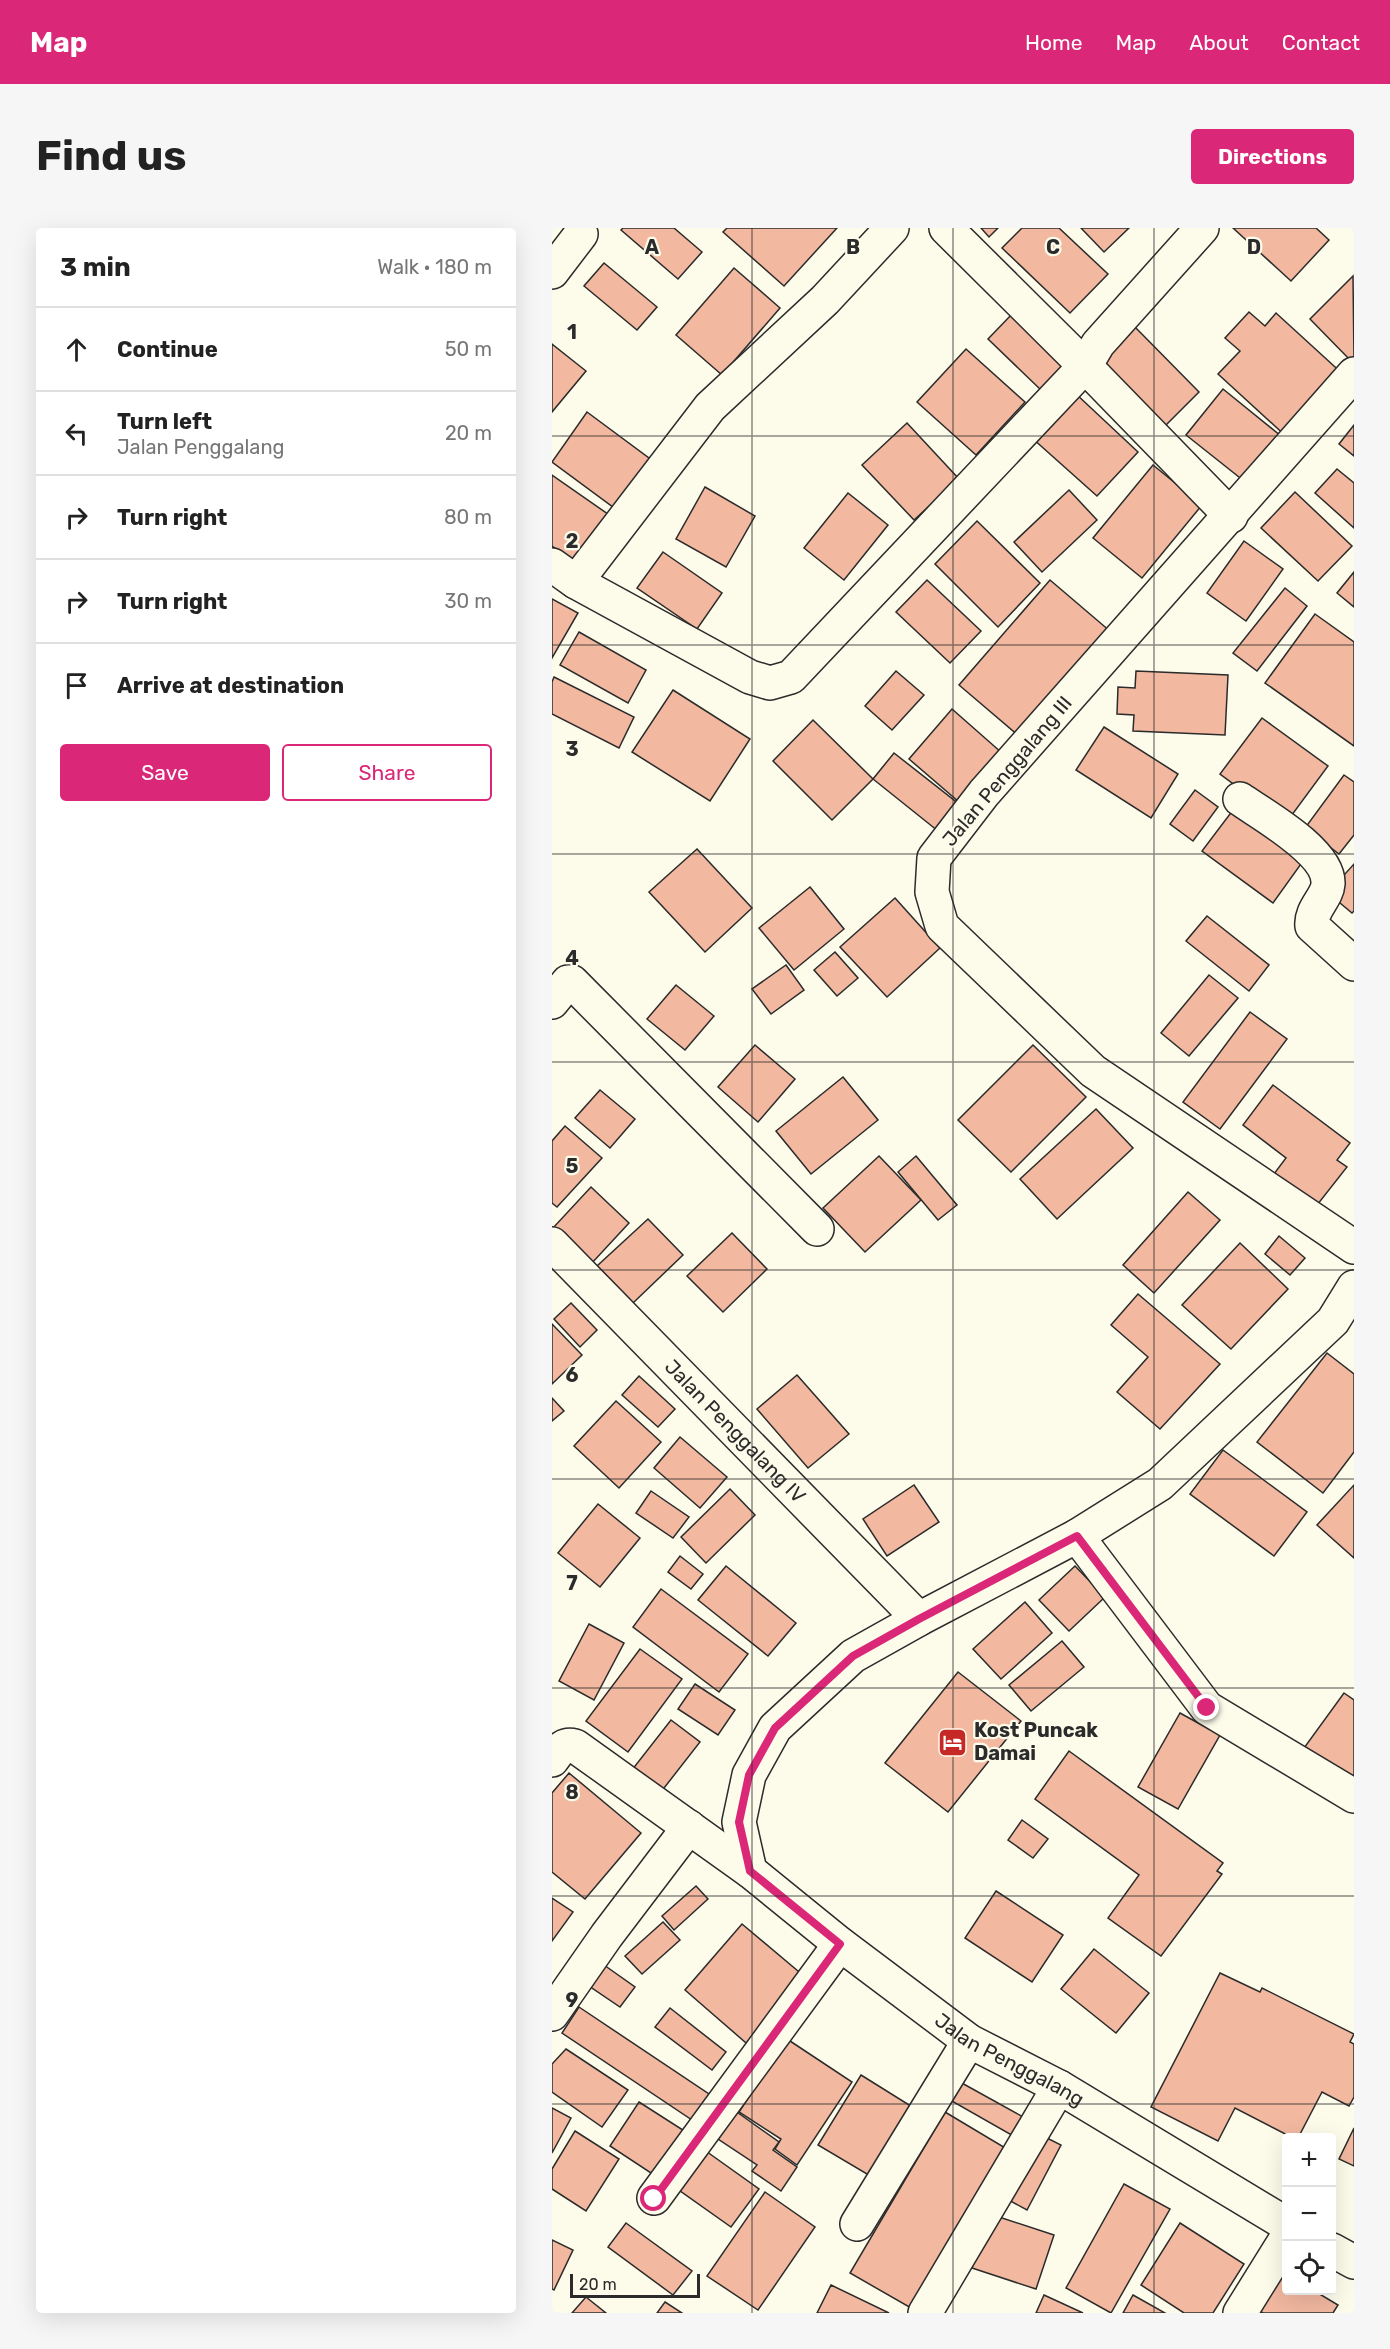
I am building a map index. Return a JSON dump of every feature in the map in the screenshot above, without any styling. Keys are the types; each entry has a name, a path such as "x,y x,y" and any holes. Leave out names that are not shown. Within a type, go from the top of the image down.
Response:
{"street":[{"path":"892,228 825,300 710,407 564,573 750,677 770,683 791,677 1085,366 1098,344 1202,228"},
{"path":"946,228 1231,516"},
{"path":"552,272 581,234"},
{"name":"Jalan Penggalang III","path":"1354,374 984,793 934,858 932,892 942,926 1093,1071 1354,1247"},
{"path":"1240,799 1305,845 1317,857 1326,871 1328,885 1317,907 1312,926 1354,964"},
{"path":"552,1002 568,982 572,982 817,1229"},
{"name":"Jalan Penggalang IV","path":"552,1244 919,1619"},
{"path":"750,1871 739,1822 749,1775 775,1728 853,1656 1077,1536 1160,1484 1333,1321 1354,1287"},
{"path":"1077,1536 1207,1708 1354,1796"},
{"name":"Jalan Penggalang","path":"552,1760 560,1748 567,1744 575,1746 750,1871 840,1944 969,2041 1059,2088 1282,2221"},
{"path":"552,2014 607,1935 689,1827"},
{"path":"654,2199 840,1944"},
{"path":"857,2224 969,2041"},
{"path":"925,2313 1059,2088"},
{"path":"1240,2313 1286,2241"},
{"path":"1336,2252 1354,2262"}],"building":[{"path":"623,228 674,228 702,252 678,279 621,230"},
{"path":"727,228 837,228 784,286 723,232"},
{"path":"981,228 998,228 989,237"},
{"path":"1022,228 1059,228 1108,274 1070,313 1002,248"},
{"path":"1081,228 1129,228 1104,252"},
{"path":"1233,228 1316,228 1329,240 1291,281"},
{"path":"604,263 657,307 637,330 584,286"},
{"path":"734,268 780,308 722,375 676,335"},
{"path":"1353,276 1354,360 1352,362 1310,319"},
{"path":"1014,312 1067,363 1041,390 988,339"},
{"path":"1249,312 1265,326 1276,313 1346,377 1289,439 1218,374 1240,351 1225,338"},
{"path":"1133,325 1199,392 1162,429 1096,362"},
{"path":"552,344 586,371 552,412"},
{"path":"966,349 1025,402 976,455 917,402"},
{"path":"1223,389 1281,436 1244,481 1186,435"},
{"path":"1075,393 1138,452 1097,496 1032,438"},
{"path":"587,412 657,464 621,513 552,462"},
{"path":"907,423 959,479 914,520 862,465"},
{"path":"1354,425 1354,456 1339,444"},
{"path":"1153,465 1202,505 1142,578 1093,538"},
{"path":"1337,469 1354,483 1354,528 1315,493"},
{"path":"552,475 615,519 581,566 552,546"},
{"path":"705,487 755,516 726,567 676,539"},
{"path":"1069,490 1097,520 1042,572 1014,542"},
{"path":"1295,492 1352,546 1318,581 1261,528"},
{"path":"848,493 888,525 844,580 804,548"},
{"path":"977,521 1040,583 998,627 935,564"},
{"path":"1244,541 1283,569 1246,621 1207,593"},
{"path":"663,552 722,593 697,629 637,588"},
{"path":"1354,572 1354,607 1337,593"},
{"path":"927,580 981,631 950,663 896,612"},
{"path":"1050,580 1111,632 1020,737 959,685"},
{"path":"1285,588 1307,606 1257,671 1233,653"},
{"path":"552,599 578,613 552,658"},
{"path":"1315,614 1354,642 1354,746 1265,683"},
{"path":"579,632 646,670 628,703 560,665"},
{"path":"896,671 924,695 892,730 865,706"},
{"path":"1136,671 1228,675 1225,735 1133,731 1134,715 1117,714 1118,687 1135,688"},
{"path":"554,677 634,717 619,748 552,714"},
{"path":"673,690 750,739 710,801 632,752"},
{"path":"952,709 1002,753 959,802 909,759"},
{"path":"1262,718 1328,766 1286,823 1220,774"},
{"path":"813,720 873,779 832,820 773,761"},
{"path":"1104,727 1178,774 1151,818 1076,770"},
{"path":"894,753 964,808 943,835 873,779"},
{"path":"1344,775 1354,782 1354,835 1339,854 1305,828"},
{"path":"1195,790 1218,807 1193,841 1170,824"},
{"path":"1236,806 1306,857 1273,903 1202,851"},
{"path":"697,849 752,908 705,952 649,892"},
{"path":"1354,864 1354,911 1352,913 1328,893"},
{"path":"810,887 844,929 794,970 759,928"},
{"path":"895,898 940,948 887,997 840,947"},
{"path":"1207,916 1269,965 1249,991 1186,941"},
{"path":"835,952 858,978 837,996 814,970"},
{"path":"786,965 804,990 771,1014 752,989"},
{"path":"1209,975 1238,998 1189,1056 1161,1033"},
{"path":"676,985 714,1016 685,1050 647,1019"},
{"path":"1250,1012 1287,1039 1220,1129 1183,1102"},
{"path":"755,1045 795,1079 758,1122 718,1087"},
{"path":"1033,1045 1086,1097 1011,1172 958,1120"},
{"path":"843,1077 878,1120 811,1174 776,1131"},
{"path":"1273,1085 1350,1143 1337,1160 1347,1167 1310,1214 1268,1182 1286,1158 1243,1125"},
{"path":"600,1090 635,1119 610,1148 575,1118"},
{"path":"1096,1109 1133,1148 1057,1219 1020,1179"},
{"path":"565,1126 602,1158 557,1207 552,1203 552,1141"},
{"path":"879,1156 921,1200 865,1252 823,1208"},
{"path":"916,1156 957,1205 938,1220 898,1172"},
{"path":"591,1187 629,1223 591,1264 552,1229"},
{"path":"1188,1192 1220,1220 1154,1293 1123,1265"},
{"path":"648,1219 683,1255 633,1303 597,1266"},
{"path":"732,1233 767,1269 723,1312 687,1276"},
{"path":"1279,1236 1305,1258 1290,1275 1265,1254"},
{"path":"1240,1243 1288,1289 1231,1349 1182,1305"},
{"path":"1138,1294 1220,1364 1160,1429 1117,1392 1148,1357 1111,1325"},
{"path":"571,1303 597,1330 580,1347 554,1319"},
{"path":"552,1324 582,1355 552,1384"},
{"path":"1327,1353 1354,1374 1354,1452 1323,1493 1257,1442"},
{"path":"797,1375 849,1434 808,1468 757,1409"},
{"path":"639,1376 675,1409 658,1427 622,1395"},
{"path":"552,1398 564,1411 552,1421"},
{"path":"616,1401 661,1442 619,1488 574,1446"},
{"path":"680,1437 727,1477 700,1508 654,1468"},
{"path":"1223,1450 1307,1512 1274,1556 1190,1494"},
{"path":"914,1485 939,1522 887,1556 863,1519"},
{"path":"1354,1485 1354,1558 1317,1525"},
{"path":"730,1489 755,1515 706,1563 681,1537"},
{"path":"651,1491 689,1517 673,1538 636,1513"},
{"path":"598,1504 640,1538 600,1587 558,1553"},
{"path":"680,1556 703,1574 691,1589 668,1572"},
{"path":"726,1566 796,1623 768,1656 698,1600"},
{"path":"1075,1566 1105,1597 1069,1631 1039,1600"},
{"path":"661,1589 748,1654 719,1692 633,1627"},
{"path":"1025,1602 1052,1633 1001,1679 973,1649"},
{"path":"589,1624 624,1643 594,1700 559,1681"},
{"path":"1062,1641 1084,1667 1031,1711 1009,1685"},
{"path":"640,1649 682,1679 628,1752 586,1721"},
{"name":"Kost Puncak Damai","path":"958,1672 1021,1721 948,1812 885,1763"},
{"path":"695,1684 735,1710 718,1735 678,1709"},
{"path":"1344,1693 1354,1700 1354,1785 1304,1748"},
{"path":"1180,1713 1220,1735 1178,1809 1138,1787"},
{"path":"671,1720 700,1742 657,1797 628,1775"},
{"path":"1069,1751 1223,1863 1217,1871 1222,1874 1161,1956 1108,1918 1139,1875 1035,1799"},
{"path":"569,1773 641,1833 585,1899 552,1872 552,1793"},
{"path":"1022,1820 1048,1839 1033,1858 1008,1840"},
{"path":"696,1886 708,1899 674,1930 662,1916"},
{"path":"996,1891 1063,1935 1032,1982 965,1938"},
{"path":"552,1898 573,1912 552,1941"},
{"path":"663,1922 680,1940 642,1974 625,1956"},
{"path":"742,1924 811,1982 753,2049 685,1990"},
{"path":"1094,1949 1149,1993 1116,2033 1061,1989"},
{"path":"604,1965 635,1987 620,2007 589,1986"},
{"path":"1220,1973 1260,1992 1262,1988 1354,2034 1350,2042 1354,2044 1354,2097 1349,2106 1322,2092 1301,2133 1283,2133 1235,2108 1218,2141 1151,2107"},
{"path":"579,2007 715,2098 698,2124 562,2033"},
{"path":"670,2008 726,2052 712,2070 655,2027"},
{"path":"787,2039 852,2082 797,2165 775,2149 781,2139 739,2112"},
{"path":"566,2049 628,2090 602,2127 552,2092 552,2064"},
{"path":"861,2075 914,2108 872,2177 818,2145"},
{"path":"960,2082 1025,2118 1015,2137 950,2100"},
{"path":"639,2102 686,2132 657,2177 610,2146"},
{"path":"552,2108 571,2118 552,2153"},
{"path":"734,2110 779,2142 773,2150 797,2167 781,2191 752,2171 757,2165 715,2137"},
{"path":"945,2112 1012,2152 918,2312 850,2273"},
{"path":"1354,2128 1354,2166 1339,2159"},
{"path":"575,2131 619,2159 586,2211 552,2189 552,2169"},
{"path":"1039,2134 1061,2145 1027,2210 1005,2198"},
{"path":"703,2149 759,2189 731,2227 676,2188"},
{"path":"1124,2184 1170,2209 1111,2313 1066,2288"},
{"path":"765,2192 815,2227 758,2310 707,2276"},
{"path":"990,2214 1054,2235 1036,2289 972,2268"},
{"path":"626,2223 692,2271 673,2295 608,2247"},
{"path":"1180,2223 1244,2264 1213,2313 1184,2313 1141,2285"},
{"path":"552,2240 573,2250 554,2290 552,2289"},
{"path":"1281,2271 1282,2295 1321,2295 1338,2305 1333,2313 1263,2313 1258,2310"},
{"path":"831,2285 889,2313 817,2313"},
{"path":"1044,2295 1083,2313 1036,2313"},
{"path":"1133,2295 1165,2313 1123,2313"},
{"path":"586,2297 606,2313 572,2313"},
{"path":"665,2302 682,2313 657,2313"}],"place":[{"name":"Kost Puncak Damai","path":"953,1742"}],"route":[{"path":"654,2199 840,1944 750,1871 739,1822 749,1775 775,1728 853,1656 1002,1574 1077,1536 1207,1708"}]}
